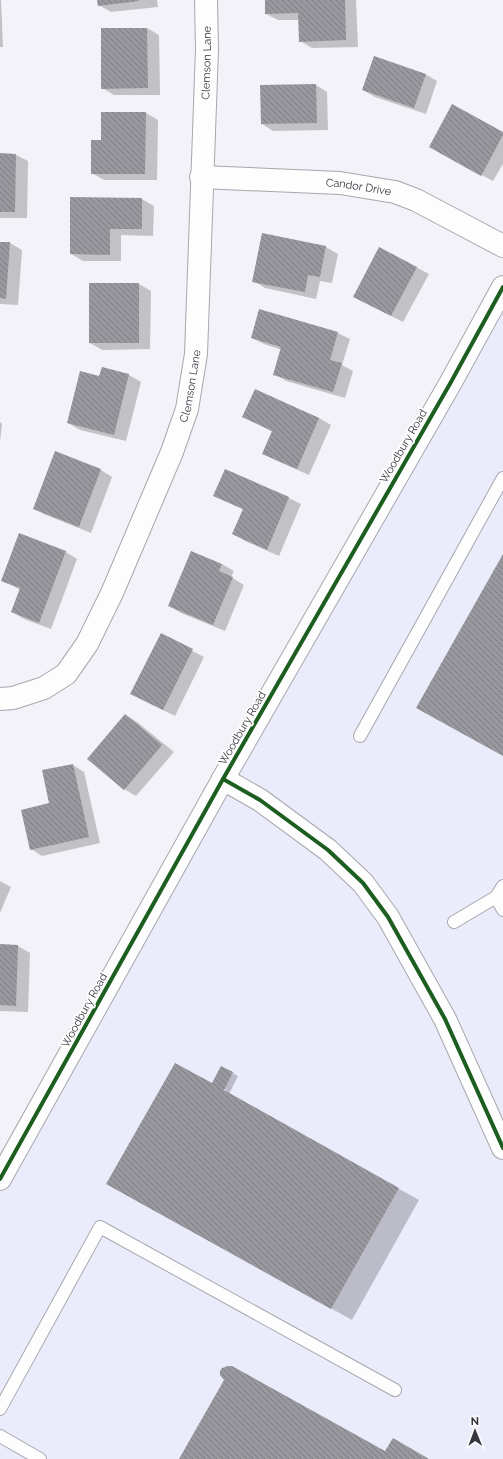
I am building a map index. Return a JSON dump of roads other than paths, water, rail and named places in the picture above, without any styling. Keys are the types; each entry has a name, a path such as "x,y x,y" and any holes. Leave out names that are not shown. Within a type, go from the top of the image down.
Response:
{"street":[{"name":"Clemson Lane","path":"0,699 13,698 44,688 66,674 87,644 112,593 172,452 187,409 196,354 201,177 207,49 206,0"},
{"name":"Candor Drive","path":"201,177 340,183 395,192 416,200 503,246"},
{"name":"Woodbury Road","path":"0,1179 223,779 451,382 503,287"},
{"path":"223,779 260,800 328,850 363,883 388,917 445,1019 503,1148"}],"lane":[{"path":"360,736 503,478"},
{"path":"454,922 496,897 503,886"},
{"path":"496,897 503,910"},
{"path":"0,1409 100,1227 396,1390"},
{"path":"0,1436 40,1459"}]}
